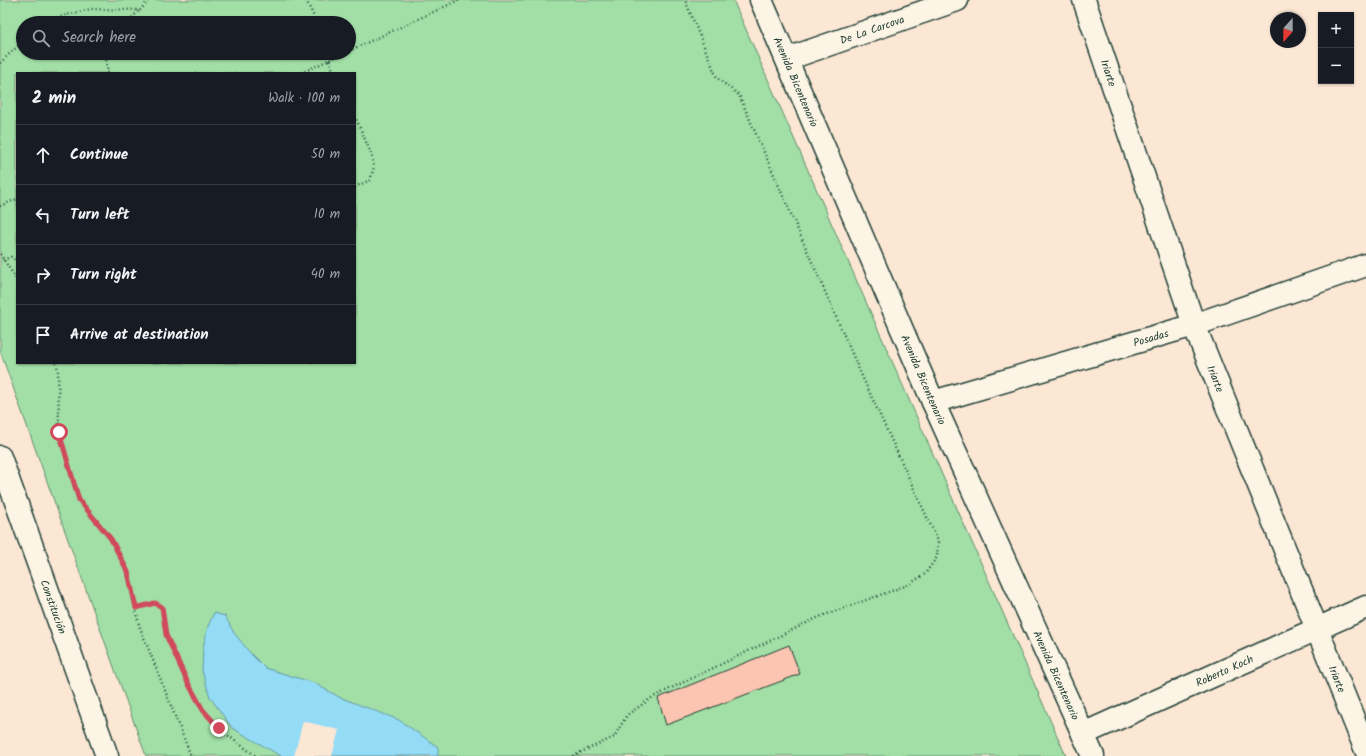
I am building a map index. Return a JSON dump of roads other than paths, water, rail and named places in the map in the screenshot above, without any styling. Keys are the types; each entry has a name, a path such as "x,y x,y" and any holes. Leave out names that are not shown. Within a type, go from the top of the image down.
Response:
{"street":[{"name":"Avenida Bicentenario","path":"761,0 933,402 1093,756"},
{"name":"De La Carcova","path":"787,59 958,0"},
{"name":"Iriarte","path":"1084,0 1194,325 1366,750"},
{"name":"Posadas","path":"933,402 1194,325 1366,265"},
{"name":"Constitución","path":"0,457 107,756"},
{"name":"Roberto Koch","path":"1083,734 1366,607"}],"water":[{"path":"214,613 225,616 234,633 265,668 314,683 339,697 399,720 438,747 438,756 281,756 232,728 210,697 202,671 203,648 208,626"}]}
